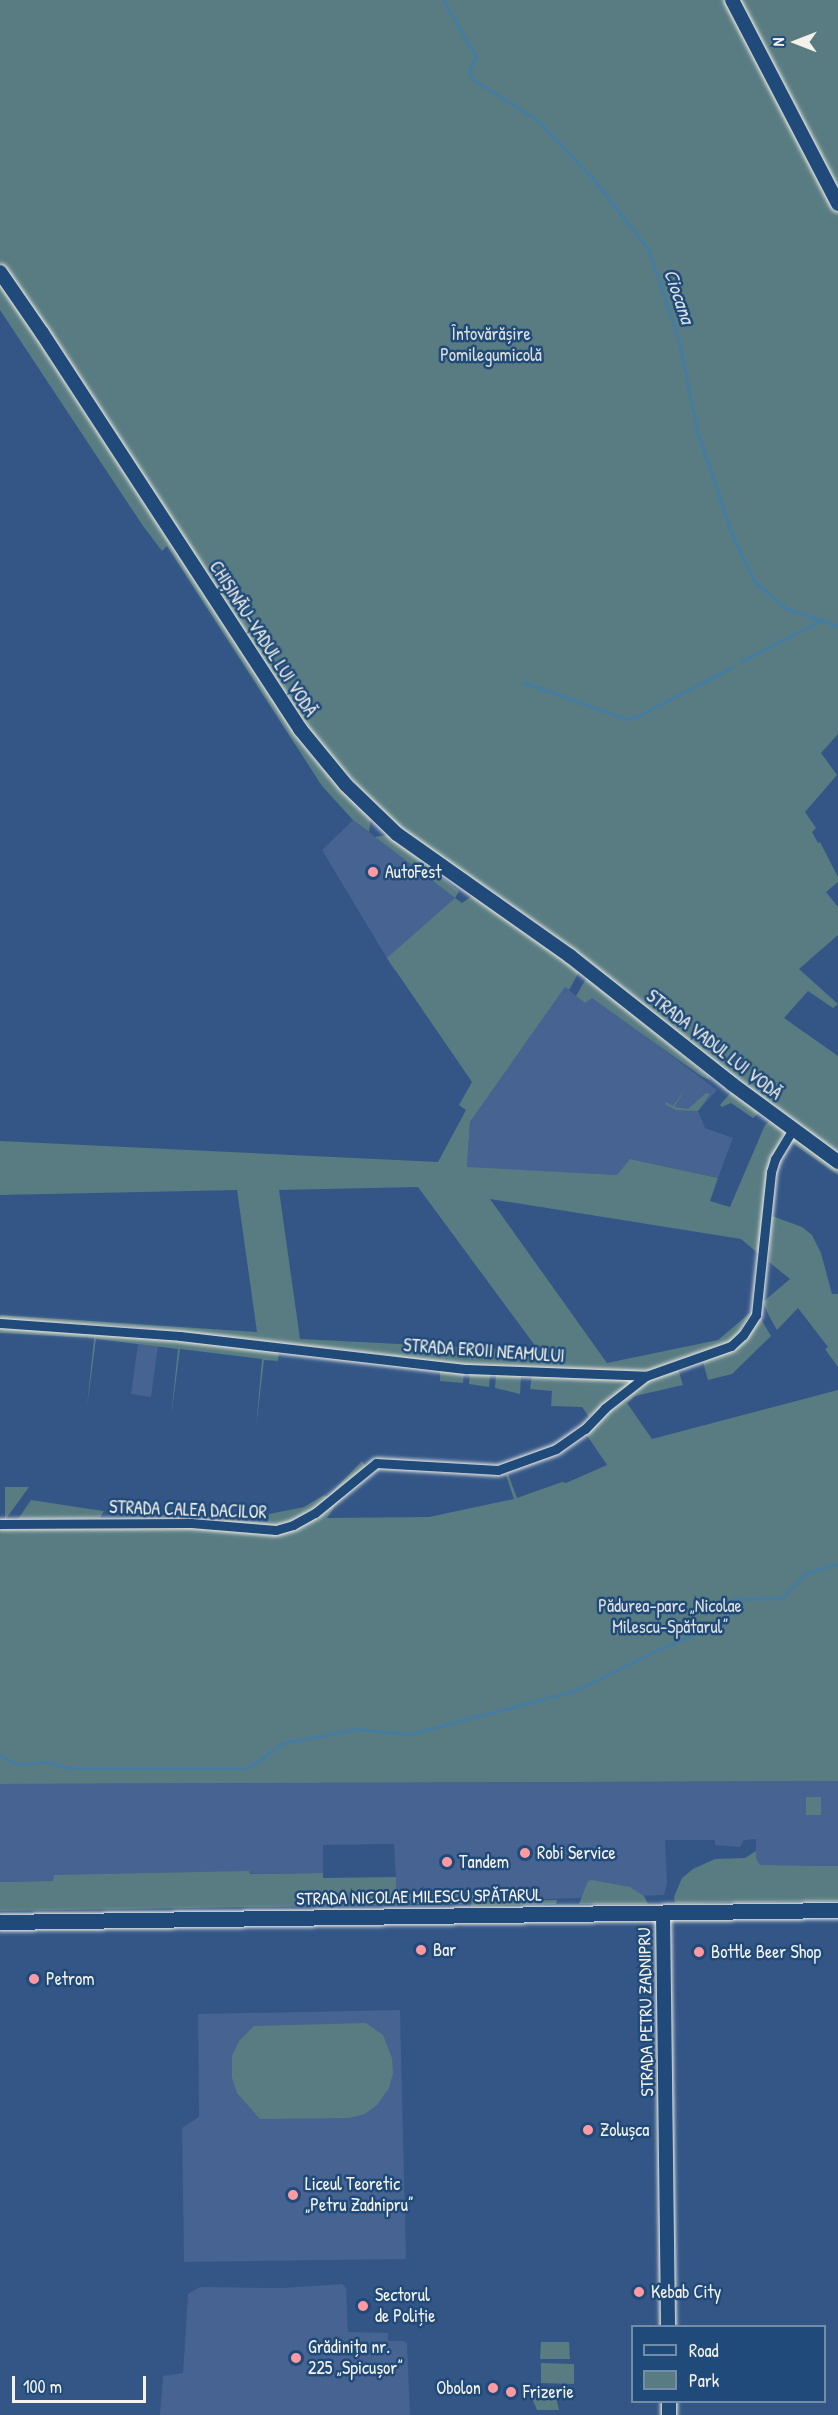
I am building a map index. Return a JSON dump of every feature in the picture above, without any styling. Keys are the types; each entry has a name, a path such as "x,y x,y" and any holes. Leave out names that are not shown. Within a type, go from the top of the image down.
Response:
{"main road":[{"path":"732,0 838,204"},
{"name":"CHIȘINĂU-VADUL LUI VODĂ","path":"0,272 279,698 322,759 397,834 570,956"},
{"name":"STRADA VADUL LUI VODĂ","path":"570,956 793,1130 838,1162"},
{"name":"STRADA NICOLAE MILESCU SPĂTARUL","path":"0,1922 838,1910"},
{"name":"STRADA PETRU ZADNIPRU","path":"663,1913 668,2325"}],"street":[{"name":"STRADA EROII NEAMULUI","path":"0,1323 191,1337 436,1367 646,1376 731,1346 743,1335 756,1314 771,1172 778,1153 793,1130"},
{"name":"STRADA CALEA DACILOR","path":"0,1524 191,1523 262,1530 286,1528 326,1505 376,1463 498,1470 556,1449 585,1429 605,1408 646,1376"}],"shaded area":[{"path":"353,820 545,969 394,970 322,850"},
{"path":"565,987 585,1003 592,998 622,1018 717,1090 698,1111 705,1128 733,1138 718,1178 630,1159 618,1175 467,1168 470,1122"},
{"path":"138,1344 158,1346 151,1397 131,1394"},
{"path":"838,1781 838,1866 760,1865 756,1858 756,1839 744,1840 740,1847 715,1845 715,1840 665,1840 667,1884 664,1895 495,1901 494,1894 397,1894 394,1844 323,1845 323,1873 54,1876 54,1881 0,1882 0,1784"},
{"name":"Liceul Teoretic „Petru Zadnipru”","path":"400,2010 406,2259 184,2262 182,2128 199,2117 198,2014"},
{"name":"Grădinița nr. 225 „Spicușor”","path":"342,2284 346,2288 348,2332 388,2333 388,2341 407,2343 410,2415 160,2415 163,2376 183,2373 188,2294 200,2287 283,2288"}],"green space":[{"name":"Întovărășire Pomilegumicolă","path":"0,0 727,0 838,211 838,734 821,753 837,775 805,812 816,828 812,832 818,843 820,842 838,877 838,882 826,892 838,907 838,935 799,969 838,1004 833,1008 808,991 784,1018 838,1056 838,1156 691,1045 571,947 400,828 331,758 308,730 52,335 0,262"},
{"path":"736,0 838,0 838,194"},
{"path":"0,283 294,733 318,764 371,819 369,832 353,820 322,786 167,546 162,551 143,526 0,310"},
{"path":"388,835 459,891 455,898 375,837"},
{"path":"472,896 580,970 569,990 565,987 470,1122 467,1167 617,1175 630,1159 718,1178 710,1201 730,1207 765,1125 772,1119 786,1129 771,1160 765,1186 759,1254 741,1239 490,1199 607,1363 718,1340 751,1312 734,1340 651,1370 634,1371 426,1363 389,1355 125,1326 0,1319 0,1315 257,1332 237,1190 0,1195 0,1141 438,1162 466,1110 459,1105 472,1082 387,958 455,898 462,903","holes":["418,1187 539,1351 300,1339 279,1190"]},
{"path":"587,977 710,1080 701,1076 592,998 585,1003 576,996"},
{"path":"687,1087 674,1107 688,1109 706,1093 710,1094 698,1111 676,1110 665,1104 666,1102 673,1106"},
{"path":"733,1090 761,1111 753,1118 731,1103 722,1107 720,1105"},
{"path":"796,1137 838,1167 838,1175 792,1143"},
{"path":"772,1216 802,1227 812,1235 821,1253 832,1294 838,1294 838,1367 825,1349 828,1347 798,1308 777,1330 769,1316 763,1302 790,1279 769,1262"},
{"path":"759,1316 771,1336 732,1374 708,1380 703,1362 736,1347"},
{"path":"0,1326 123,1333 279,1351 278,1361 264,1360 256,1428 262,1359 180,1349 171,1417 178,1349 96,1339 87,1407 94,1338 0,1333"},
{"name":"Pădurea-parc „Nicolae Milescu-Spătarul”","path":"678,1369 683,1385 635,1396 627,1403 652,1439 838,1390 838,1781 0,1784 0,1530 218,1528 285,1532 365,1476 335,1506 327,1518 429,1517 514,1499 506,1475 508,1474 517,1498 562,1482 566,1483 607,1465 586,1434 606,1411 650,1378"},
{"path":"440,1371 464,1372 463,1383 440,1381"},
{"path":"470,1373 490,1375 489,1387 469,1384"},
{"path":"496,1375 521,1376 520,1394 495,1388"},
{"path":"532,1375 636,1379 589,1417 582,1407 551,1406 552,1391 530,1389"},
{"path":"362,1461 366,1466 330,1498 288,1524 275,1527 225,1523 224,1520 268,1522 269,1514 304,1507 324,1495 327,1497"},
{"path":"5,1487 29,1487 5,1520"},
{"path":"31,1500 104,1511 100,1518 18,1519"},
{"path":"806,1797 821,1797 821,1815 806,1815"},
{"path":"756,1851 756,1858 760,1865 838,1866 838,1901 675,1903 674,1897 682,1878 693,1869 715,1859 745,1858"},
{"path":"249,1871 250,1874 323,1873 323,1878 396,1877 397,1902 396,1905 0,1911 0,1882 53,1881 54,1875"},
{"path":"588,1881 630,1887 644,1896 648,1904 579,1904"},
{"path":"408,1894 465,1894 463,1904 410,1904"},
{"path":"472,1894 494,1894 495,1901 557,1900 556,1904 471,1906"},
{"path":"366,2023 383,2035 392,2058 393,2073 389,2088 377,2105 365,2114 349,2118 260,2119 237,2093 232,2078 232,2056 239,2041 254,2026"},
{"path":"541,2342 569,2342 570,2359 540,2359"},
{"path":"541,2363 574,2364 574,2384 541,2383"},
{"path":"535,2388 539,2392 556,2397 559,2410 537,2410 528,2389"}],"waterway":[{"name":"Ciocana","path":"443,0 476,57 469,73 472,79 536,119 594,180 648,249 679,341 697,431 732,535 754,581 787,609 838,626"},
{"path":"740,662 821,620"},
{"path":"523,682 626,719 638,716 732,667"},
{"path":"0,1755 16,1764 48,1762 71,1768 248,1768 283,1743 356,1729 409,1734 574,1691 670,1644 726,1622 734,1599 782,1598 806,1573 838,1564"}],"place":[{"name":"AutoFest","path":"373,872"},
{"name":"Robi Service","path":"525,1853"},
{"name":"Tandem","path":"447,1862"},
{"name":"Bar","path":"421,1950"},
{"name":"Bottle Beer Shop","path":"699,1952"},
{"name":"Petrom","path":"34,1979"},
{"name":"Zolușca","path":"588,2130"},
{"name":"Liceul Teoretic „Petru Zadnipru”","path":"293,2195"},
{"name":"Kebab City","path":"639,2292"},
{"name":"Sectorul de Poliție","path":"363,2306"},
{"name":"Grădinița nr. 225 „Spicușor”","path":"296,2358"},
{"name":"Obolon","path":"493,2388"},
{"name":"Frizerie","path":"511,2392"}]}
